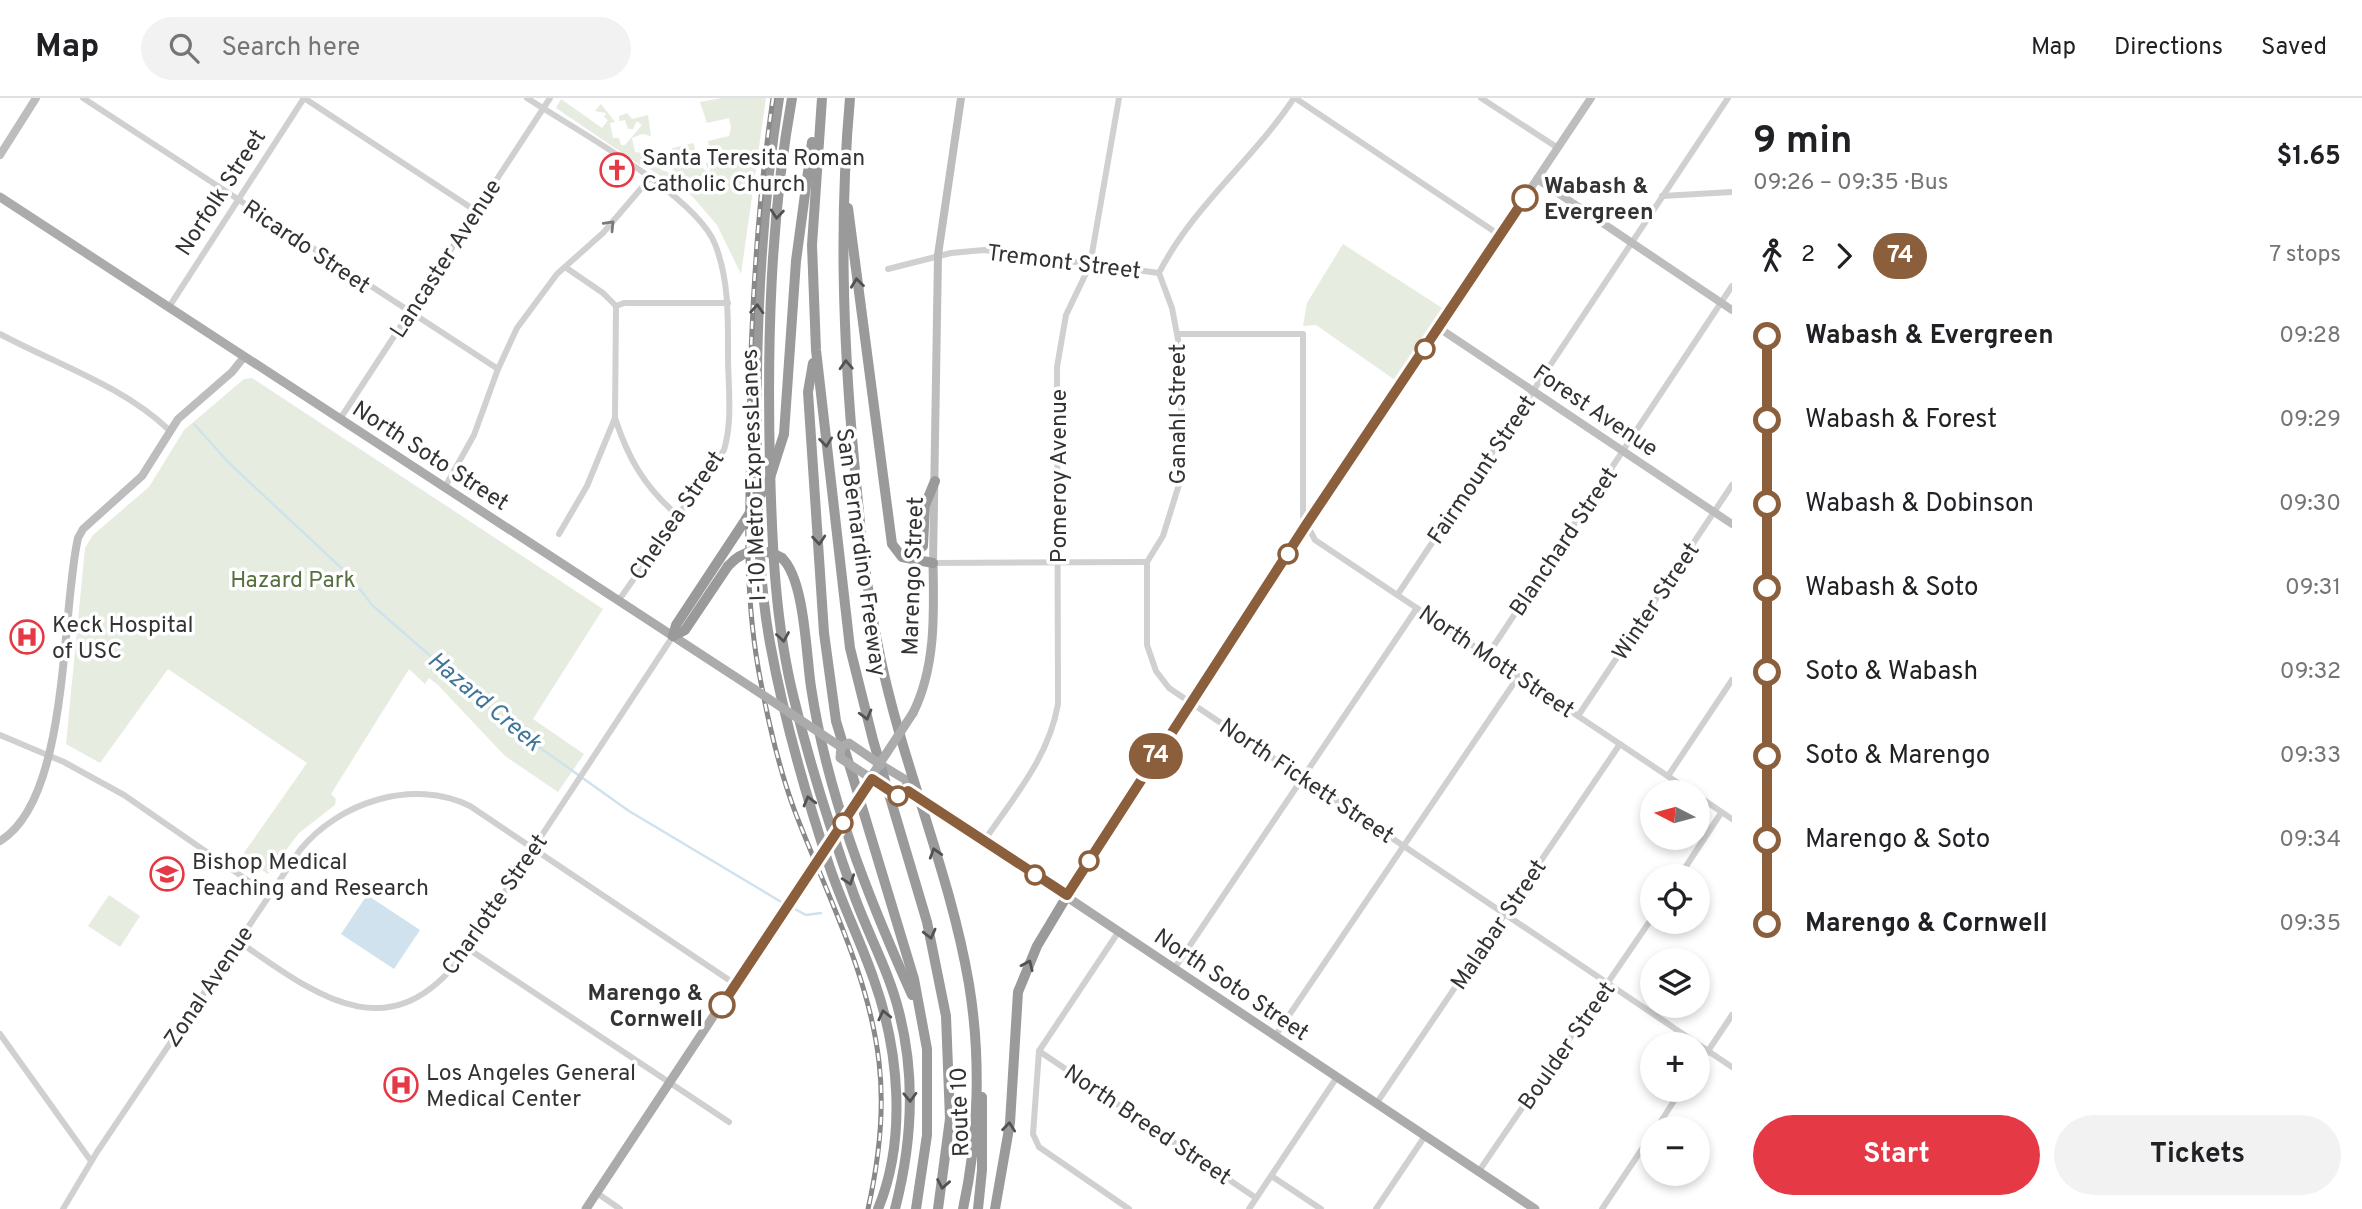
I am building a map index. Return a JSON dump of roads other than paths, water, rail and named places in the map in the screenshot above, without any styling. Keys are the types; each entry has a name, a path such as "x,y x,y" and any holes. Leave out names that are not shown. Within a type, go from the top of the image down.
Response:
{"highway":[{"name":"I-10 Metro ExpressLanes","path":"779,98 767,184 756,330 762,581 770,643 816,827 874,979 888,1031 894,1080 895,1127 888,1179 878,1209"},
{"name":"I-10 Metro ExpressLanes","path":"792,98 779,189 769,331 771,502 776,591 793,697 822,799 852,889 899,1012 911,1102 908,1145 895,1209"},
{"name":"San Bernardino Freeway","path":"821,98 812,244 816,350 850,648 873,740 927,922 946,1016 950,1119 938,1209"},
{"path":"673,636 676,625 769,481 783,435 802,206 821,98"},
{"name":"San Bernardino Freeway","path":"850,98 844,167 842,269 847,377 869,598 888,691 957,929 973,1014 975,1111 963,1209"},
{"path":"844,167 866,363 892,544 897,553 907,559 933,563"},
{"path":"816,350 808,391 829,680 853,784 914,979 923,1024"},
{"path":"897,553 913,555 923,546 925,505 935,481"},
{"path":"673,636 685,630 728,566 741,555 754,551 769,552 782,558 792,572 814,708 829,779 923,1024"},
{"path":"995,1209 1010,1123 1018,992 1037,946 1067,895"},
{"name":"Route 10","path":"973,1014 983,1111 978,1209"},
{"name":"Route 10","path":"916,1209 924,1164 929,1093 923,1024"}],"main road":[{"name":"North Soto Street","path":"0,197 841,747"},
{"name":"Marengo Street","path":"586,1209 913,713 924,685 932,645 933,563"},
{"name":"North Soto Street","path":"841,747 849,743 906,780 908,791 943,815 1067,895 1535,1209"},
{"name":"North Soto Street","path":"841,747 840,758 898,796 908,791"}],"street":[{"path":"0,155 36,98"},
{"name":"Ricardo Street","path":"83,98 408,313 498,369"},
{"path":"304,98 476,211"},
{"name":"Norfolk Street","path":"169,307 304,98"},
{"name":"Chelsea Street","path":"527,98 650,178 689,207 714,241 724,275 728,303 727,439 723,450 676,514 619,600"},
{"name":"Lancaster Avenue","path":"340,419 550,98"},
{"name":"Marengo Street","path":"933,563 938,255 961,98"},
{"name":"Pomeroy Avenue","path":"984,841 1044,753 1054,731 1058,704 1057,367 1066,315 1090,265 1119,98"},
{"path":"1159,273 1206,203 1277,124 1295,98 1501,236"},
{"path":"1481,98 1558,148"},
{"path":"1067,895 1306,525 1591,98"},
{"name":"Fairmount Street","path":"1398,594 1728,98"},
{"path":"446,487 474,435 498,369 530,309 565,267 622,213 650,178"},
{"path":"1537,179 1732,310"},
{"path":"1662,196 1732,192"},
{"name":"Tremont Street","path":"888,268 938,255 984,250 1159,273"},
{"path":"565,267 603,293 616,306 615,418 624,445 647,487 676,514"},
{"name":"Ganahl Street","path":"1147,562 1163,536 1181,478 1181,355 1178,334 1159,273"},
{"name":"Blanchard Street","path":"1488,656 1732,286"},
{"path":"616,306 624,303 728,303"},
{"name":"Forest Avenue","path":"1439,328 1732,524"},
{"path":"0,334 141,407 169,430"},
{"path":"1178,334 1303,334 1303,517 1306,525"},
{"path":"0,841 13,831 29,808 49,756 78,538 83,529 146,471 169,430 244,357"},
{"path":"559,534 587,486 615,418"},
{"name":"Winter Street","path":"1578,716 1732,485"},
{"name":"North Mott Street","path":"1306,525 1315,540 1674,780"},
{"path":"933,563 1147,562"},
{"name":"North Fickett Street","path":"1147,562 1147,645 1151,661 1162,680 1302,778 1679,1032"},
{"path":"1174,969 1417,608"},
{"name":"Charlotte Street","path":"238,942 322,997 365,1008 391,1006 419,996 441,981 467,948 673,636"},
{"path":"1275,1037 1518,677"},
{"path":"1668,776 1732,680"},
{"path":"0,735 49,756 124,795 269,895"},
{"name":"Malabar Street","path":"1377,1104 1620,744"},
{"name":"Zonal Avenue","path":"63,1209 91,1161 269,895 309,839 331,820 373,801 427,794 449,797 470,806 533,849"},
{"path":"1710,805 1732,820"},
{"path":"1688,864 1721,813"},
{"path":"533,849 735,984"},
{"path":"1119,931 1039,1051 1034,1141 1124,1208"},
{"name":"Boulder Street","path":"1479,1171 1642,934"},
{"path":"467,948 729,1122"},
{"path":"1710,1047 1732,1014"},
{"path":"0,1034 91,1161"},
{"name":"North Breed Street","path":"1039,1051 1256,1198"},
{"name":"North Fickett Street","path":"1710,1053 1732,1067"},
{"path":"1249,1209 1273,1177 1337,1077"},
{"path":"1376,1209 1425,1136"},
{"path":"1602,1209 1640,1152"},
{"path":"1273,1177 1321,1209"},
{"path":"597,1193 620,1209"}],"water":[{"path":"367,895 420,930 394,969 341,934"}],"waterway":[{"name":"Hazard Creek","path":"194,424 229,463 350,576 372,605 515,730 629,811 783,903"},
{"name":"Hazard Creek","path":"789,906 806,915 821,913"}],"railway":[{"path":"773,98 758,227 751,357 748,534 752,624 764,699 784,778 856,965 874,1029 881,1081 881,1118 878,1154 868,1209"}],"place":[{"name":"Santa Teresita Roman Catholic Church","path":"617,170"},
{"name":"Wabash & Evergreen","path":"1525,198"},
{"name":"Keck Hospital of USC","path":"27,637"},
{"name":"Bishop Medical Teaching and Research","path":"167,874"},
{"name":"Marengo & Cornwell","path":"722,1005"},
{"name":"Los Angeles General Medical Center","path":"401,1085"}],"park label":[{"name":"Hazard Park","path":"293,579"}]}
